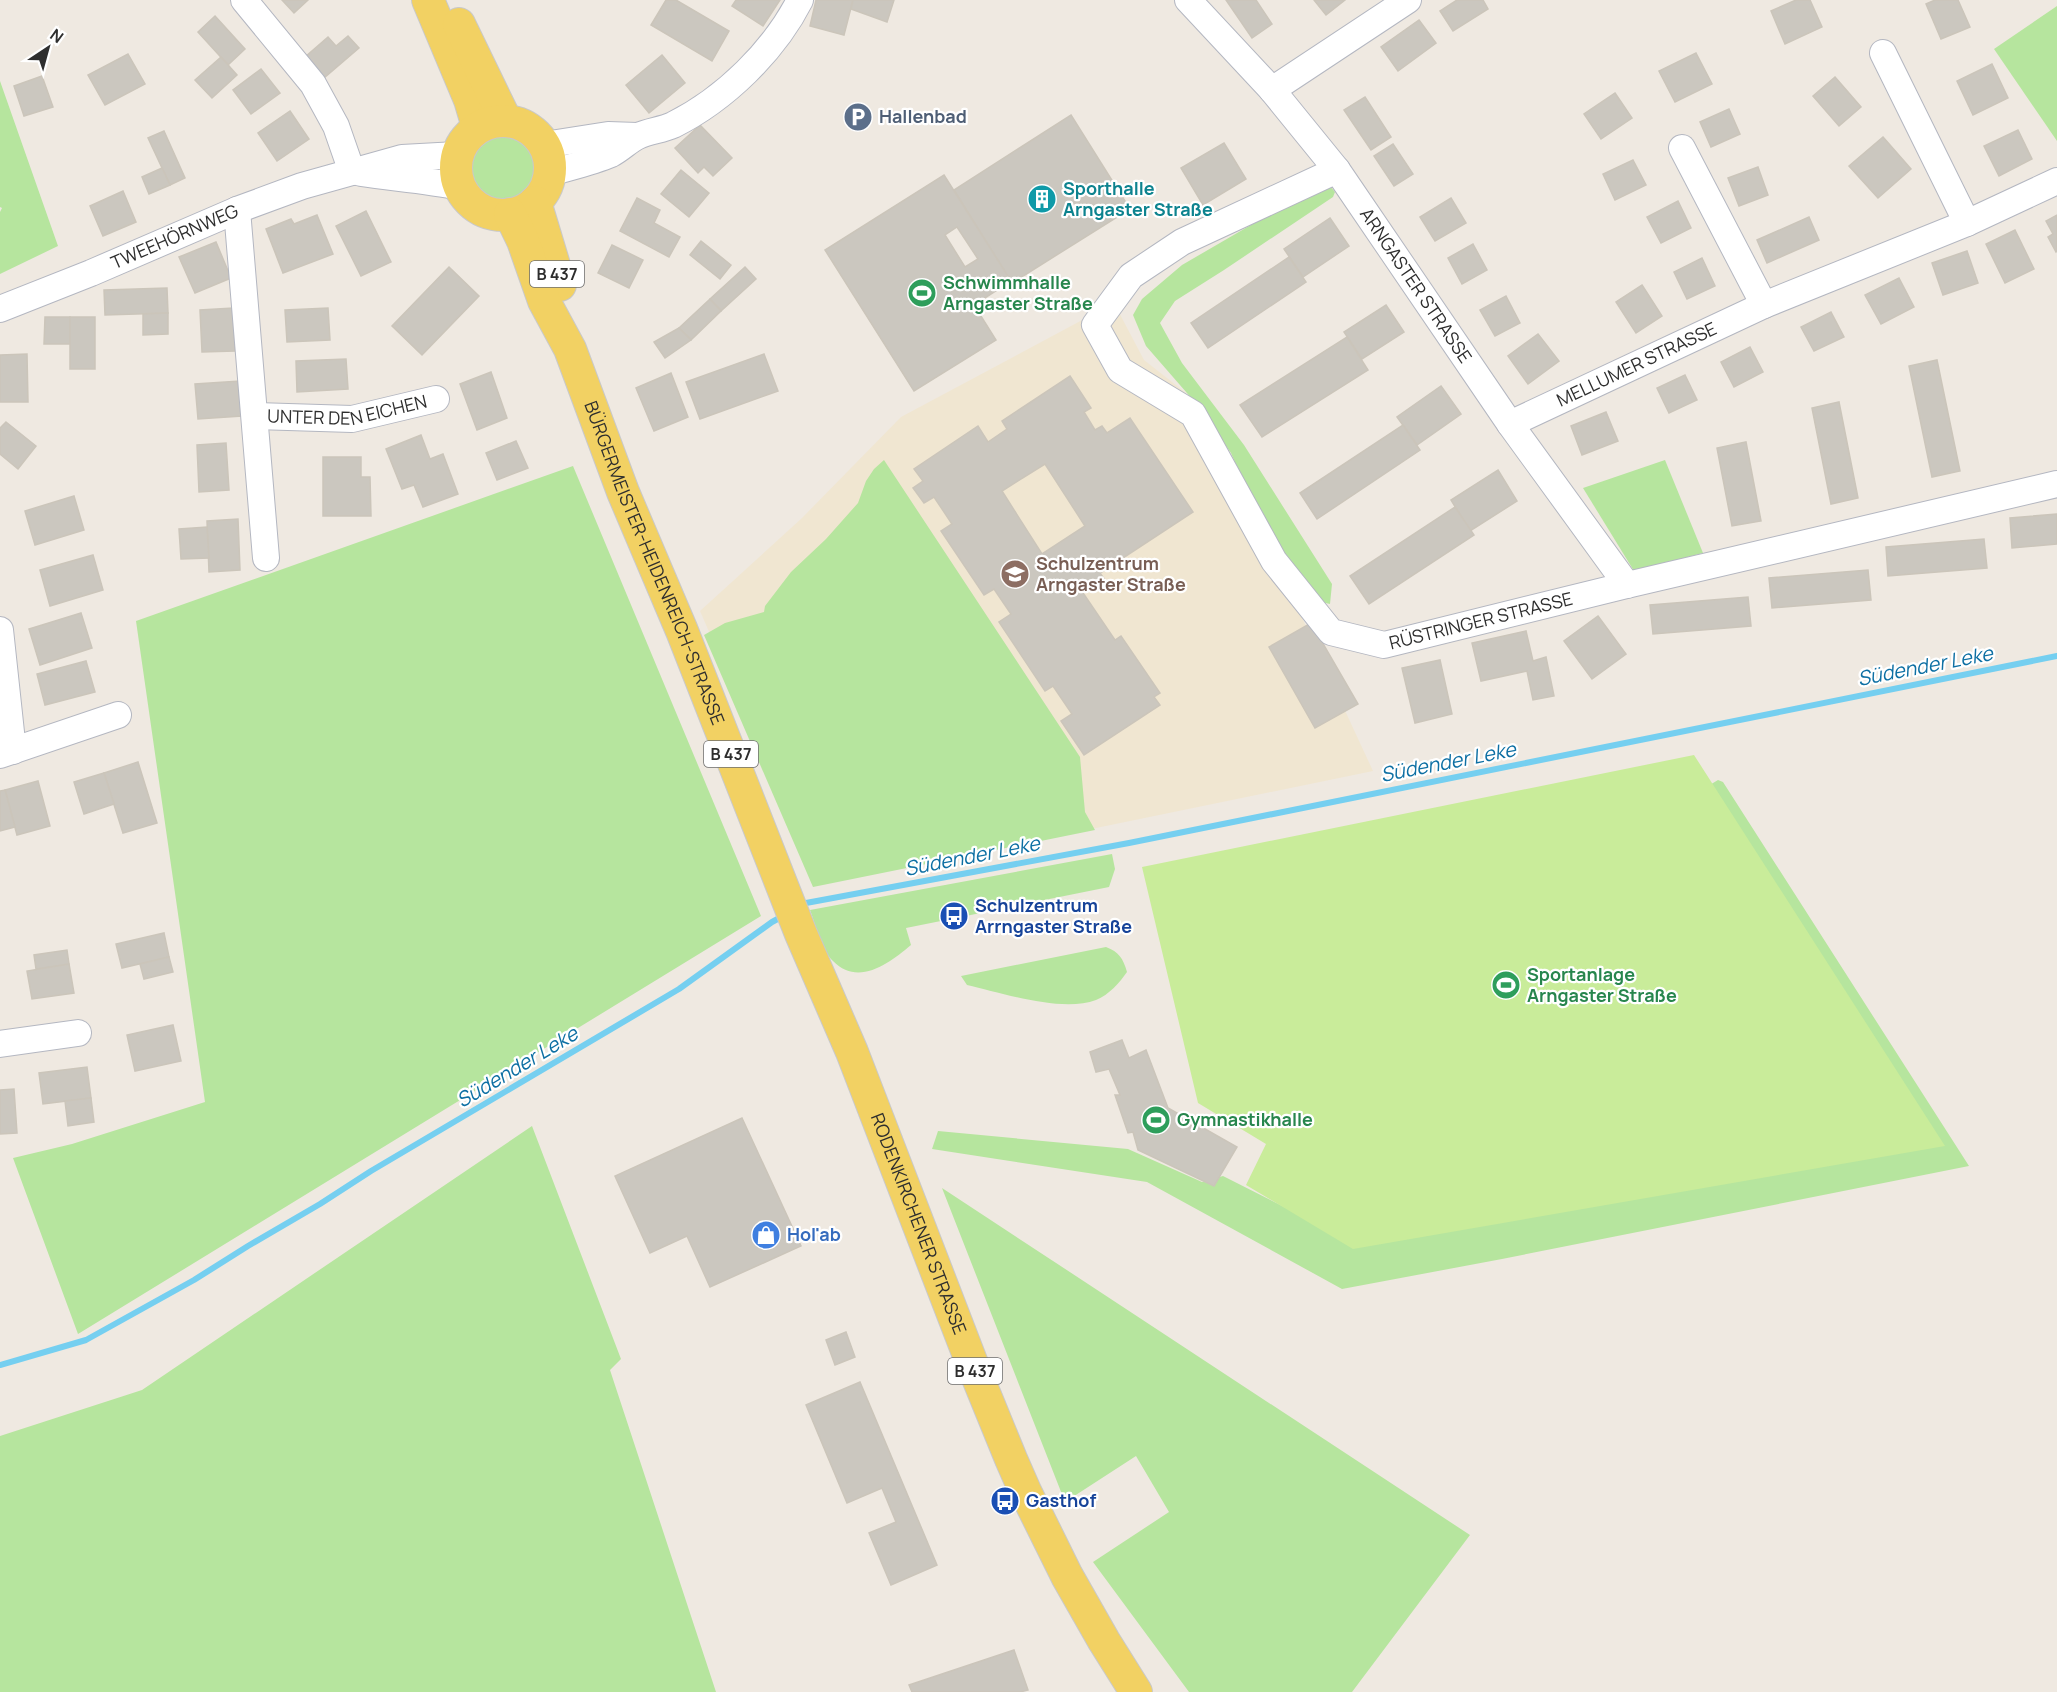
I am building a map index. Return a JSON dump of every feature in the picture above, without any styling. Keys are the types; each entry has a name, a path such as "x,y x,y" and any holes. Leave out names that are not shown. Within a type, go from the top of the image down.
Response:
{"main road":[{"path":"428,0 470,100 492,124"},
{"path":"444,0 456,16 492,124"},
{"path":"492,124 528,128 534,133 547,159 545,189 522,208 501,215 484,211 470,201 460,187 456,174 457,155 468,136 492,124"},
{"name":"BÜRGERMEISTER-HEIDENREICH-STRASSE","path":"522,208 523,241 544,301 570,349 623,492 682,631 778,878"},
{"name":"RODENKIRCHENER STRASSE","path":"778,878 852,1052 971,1361 1025,1491 1067,1576 1136,1692"}],"street":[{"path":"244,0 313,84 336,126 352,172"},
{"path":"547,159 613,153 637,136 672,125 710,103 743,74 774,41 800,0"},
{"name":"ARNGASTER STRASSE","path":"1188,0 1272,90 1337,170 1510,424 1627,585"},
{"path":"1272,90 1408,0"},
{"path":"1883,53 1967,223"},
{"path":"1682,148 1764,305"},
{"name":"TWEEHÖRNWEG","path":"0,309 92,273 237,210 302,186 402,158 457,155"},
{"name":"RÜSTRINGER STRASSE","path":"1337,170 1182,242 1131,276 1095,325 1120,370 1193,414 1274,561 1331,632 1384,645 1627,585 2057,484"},
{"name":"TWEEHÖRNWEG","path":"352,172 402,180 426,180 460,187"},
{"name":"MELLUMER STRASSE","path":"1510,424 1764,305 1967,223 2057,181"},
{"name":"UNTER DEN EICHEN","path":"237,210 256,416 266,558"},
{"name":"UNTER DEN EICHEN","path":"256,416 352,419 436,399"},
{"path":"0,630 6,753 118,715"},
{"path":"0,1044 78,1033"}],"shaded area":[{"name":"Schulzentrum Arngaster Straße","path":"1114,303 1144,360 1186,393 1282,540 1297,607 1373,771 819,885 700,611 802,518 901,417"}],"green space":[{"path":"2057,6 2057,141 1994,49"},
{"path":"0,81 58,246 0,274 0,212 2,208 0,207"},
{"path":"502,134 514,137 525,144 532,155 535,167 532,179 525,190 514,197 502,200 490,197 479,190 472,179 469,167 472,155 479,144 490,137"},
{"path":"1318,186 1330,186 1335,192 1333,197 1175,301 1160,323 1182,363 1244,445 1332,584 1330,604 1313,600 1257,514 1231,453 1193,400 1146,346 1133,315 1142,299 1182,265"},
{"path":"884,460 1080,757 1085,812 1095,830 813,887 704,635 725,623 764,612 765,606 791,572 826,539 858,503 866,481"},
{"path":"1665,460 1703,553 1634,571 1583,488"},
{"path":"573,466 761,916 78,1334 13,1158 72,1144 205,1102 136,621"},
{"name":"Sportanlage Arngaster Straße","path":"1694,755 1945,1146 1353,1249 1246,1185 1266,1144 1198,1103 1142,867"},
{"path":"1718,780 1723,782 1969,1166 1342,1289 1147,1182 932,1149 938,1131 1128,1149 1202,1182 1223,1176 1355,1243 1708,786"},
{"path":"1112,854 1115,869 1109,887 906,928 911,945 874,970 853,972 843,969 833,961 822,944 810,910"},
{"path":"1106,947 1120,956 1127,972 1105,995 1082,1003 1049,1003 1014,997 967,985 961,976"},
{"path":"532,1126 621,1359 610,1370 716,1692 0,1692 0,1436 142,1390"},
{"path":"942,1188 1470,1535 1352,1692 1189,1692 1093,1562 1169,1512 1136,1456 1065,1502"}],"building":[{"path":"282,0 308,0 294,13"},
{"path":"666,0 676,0 729,31 712,61 651,25"},
{"path":"736,0 780,0 763,26 732,6"},
{"path":"816,0 853,0 844,35 810,26"},
{"path":"853,0 894,0 887,22 851,9"},
{"path":"1226,0 1256,0 1272,24 1252,38"},
{"path":"1314,0 1345,0 1326,15"},
{"path":"1457,0 1483,0 1488,9 1453,31 1440,11"},
{"path":"1796,0 1810,0 1822,27 1785,44 1771,11"},
{"path":"1935,0 1958,0 1970,27 1941,39 1926,4"},
{"path":"215,16 245,49 228,65 198,32"},
{"path":"1419,20 1436,43 1398,71 1381,47"},
{"path":"348,36 359,48 324,78 305,57 328,37 336,46"},
{"path":"1696,53 1712,84 1675,102 1659,71"},
{"path":"128,54 145,84 105,105 88,75"},
{"path":"662,55 685,83 649,113 626,85"},
{"path":"221,57 237,75 212,98 195,80"},
{"path":"1992,64 2008,98 1973,115 1957,81"},
{"path":"261,69 280,93 251,114 233,90"},
{"path":"42,76 53,107 24,116 14,86"},
{"path":"1835,77 1861,107 1839,126 1813,96"},
{"path":"1615,93 1632,118 1601,139 1584,114"},
{"path":"1365,97 1391,137 1371,150 1344,110"},
{"path":"1729,109 1740,134 1711,147 1700,122"},
{"path":"290,111 309,139 277,161 258,133"},
{"name":"Sporthalle Arngaster Straße","path":"1071,115 1130,209 1012,283 954,190"},
{"path":"700,125 732,158 713,176 704,167 698,173 675,148"},
{"path":"2018,130 2032,159 1999,176 1984,146"},
{"path":"164,131 185,178 170,185 148,138"},
{"path":"1883,137 1911,169 1878,198 1849,166"},
{"path":"1224,143 1246,179 1203,205 1181,168"},
{"path":"1393,144 1413,174 1394,186 1374,156"},
{"path":"1633,160 1646,185 1615,200 1603,174"},
{"path":"1758,167 1768,195 1739,206 1728,178"},
{"path":"162,168 170,185 149,194 142,177"},
{"path":"681,170 709,193 689,217 661,194"},
{"name":"Schwimmhalle Arngaster Straße","path":"944,175 1011,281 974,305 996,340 914,391 825,250","holes":["957,227 978,259 965,267 945,235"]},
{"path":"123,191 136,222 103,236 90,206"},
{"path":"637,198 660,210 654,223 680,237 669,257 620,231"},
{"path":"1451,198 1466,223 1435,241 1420,217"},
{"path":"1678,201 1691,228 1661,243 1647,217"},
{"path":"366,211 391,262 361,276 336,226"},
{"path":"317,215 333,254 283,273 266,229 291,219 294,224"},
{"path":"2057,215 2056,252 2048,237 2053,234 2046,221"},
{"path":"1809,217 1819,240 1767,263 1757,240"},
{"path":"1330,218 1349,246 1303,277 1284,249"},
{"path":"2015,230 2034,269 2005,283 1986,244"},
{"path":"701,241 731,265 720,279 690,255"},
{"path":"216,242 231,278 195,293 179,257"},
{"path":"1473,244 1487,270 1462,284 1448,258"},
{"path":"612,245 643,260 629,288 598,273"},
{"path":"1967,251 1978,283 1943,295 1932,263"},
{"path":"1289,257 1306,282 1208,348 1191,323"},
{"path":"1702,258 1715,286 1687,299 1674,272"},
{"path":"449,267 479,296 422,355 392,326"},
{"path":"745,267 756,279 721,311 710,299"},
{"path":"1899,278 1914,307 1881,324 1865,295"},
{"path":"1642,285 1662,316 1636,333 1616,302"},
{"path":"167,288 168,313 105,315 104,290"},
{"path":"1506,296 1520,323 1495,336 1480,310"},
{"path":"710,299 721,311 691,340 679,328"},
{"path":"1386,305 1404,332 1362,359 1344,332"},
{"path":"233,308 235,351 202,352 200,310"},
{"path":"328,308 330,340 287,342 285,310"},
{"path":"1831,312 1844,337 1814,351 1801,327"},
{"path":"168,313 168,334 143,335 143,314"},
{"path":"45,317 70,317 70,344 44,344"},
{"path":"70,317 95,317 95,369 70,369"},
{"path":"679,328 691,340 665,358 654,342"},
{"path":"1538,334 1559,361 1528,384 1508,356"},
{"path":"1347,337 1368,370 1262,437 1240,405"},
{"path":"1750,347 1763,372 1734,387 1721,362"},
{"path":"27,354 28,402 0,402 0,355"},
{"path":"764,354 778,391 700,419 686,382"},
{"path":"346,359 348,389 297,392 296,361"},
{"path":"1937,360 1960,471 1932,477 1909,366"},
{"path":"491,372 507,418 477,430 460,384"},
{"path":"671,373 688,417 654,431 636,388"},
{"path":"1685,375 1697,400 1669,413 1657,388"},
{"path":"1070,376 1091,408 1084,412 1095,430 1102,426 1107,433 1130,418 1193,512 1100,573 1105,580 1091,588 1087,582 1079,587 1115,640 1121,636 1160,693 1154,697 1160,705 1084,755 1061,721 1072,714 1053,686 1045,691 999,622 1011,614 994,589 984,595 941,531 952,524 934,497 924,503 913,488 923,481 914,469 978,426 988,442 1007,429 1002,421","holes":["1045,464 1085,526 1042,554 1002,491"]},
{"path":"240,381 242,416 198,419 195,384"},
{"path":"1441,386 1461,414 1417,445 1397,417"},
{"path":"1839,402 1858,498 1831,504 1812,408"},
{"path":"1606,412 1618,441 1582,455 1571,426"},
{"path":"6,422 36,446 18,469 0,454 0,428"},
{"path":"1403,425 1420,450 1317,519 1300,493"},
{"path":"421,435 430,459 443,454 458,494 423,507 414,485 402,489 386,449"},
{"path":"516,441 528,468 497,480 486,453"},
{"path":"1746,442 1761,521 1732,526 1717,448"},
{"path":"226,443 229,490 199,492 197,445"},
{"path":"323,457 361,457 361,477 370,477 371,516 323,516"},
{"path":"1498,470 1517,501 1470,531 1451,500"},
{"path":"74,496 84,530 35,545 25,511"},
{"path":"1455,507 1474,535 1369,604 1350,576"},
{"path":"2057,514 2057,544 2012,548 2010,518"},
{"path":"238,519 240,570 209,572 207,521"},
{"path":"207,527 209,558 181,559 179,529"},
{"path":"1984,539 1987,568 1888,576 1886,547"},
{"path":"93,555 103,590 50,606 40,570"},
{"path":"1868,570 1871,600 1772,608 1769,578"},
{"path":"1748,597 1751,626 1653,634 1650,605"},
{"path":"81,613 92,648 40,665 29,629"},
{"path":"1598,616 1626,654 1592,679 1564,641"},
{"path":"1311,623 1358,704 1315,728 1269,647"},
{"path":"1526,631 1533,661 1546,657 1554,696 1533,700 1527,671 1481,681 1472,643"},
{"path":"1440,660 1452,714 1415,723 1402,668"},
{"path":"86,661 95,692 45,705 37,674"},
{"path":"138,762 157,823 123,833 104,773"},
{"path":"104,773 114,804 84,814 74,782"},
{"path":"38,781 50,826 17,835 5,790"},
{"path":"5,790 15,827 0,831 0,791"},
{"path":"164,933 169,957 122,968 116,944"},
{"path":"67,950 69,964 36,969 34,955"},
{"path":"169,957 173,972 144,979 140,964"},
{"path":"69,964 74,993 32,999 27,971"},
{"path":"173,1025 181,1061 135,1071 127,1035"},
{"name":"Gymnastikhalle","path":"1122,1040 1129,1058 1146,1050 1168,1108 1237,1147 1214,1186 1138,1150 1133,1132 1128,1133 1115,1095 1120,1095 1109,1069 1096,1072 1090,1052"},
{"path":"87,1067 91,1098 43,1104 39,1073"},
{"path":"14,1089 17,1133 0,1134 0,1090"},
{"path":"91,1098 94,1122 68,1126 65,1101"},
{"path":"742,1118 801,1246 710,1287 687,1236 650,1253 615,1176"},
{"path":"846,1332 855,1357 835,1365 826,1340"},
{"path":"860,1382 937,1565 891,1585 869,1533 896,1522 882,1488 847,1503 806,1405"},
{"path":"1014,1650 1028,1690 1020,1692 912,1692 909,1685"}],"waterway":[{"name":"Südender Leke","path":"799,907 806,903 1129,843 2057,656"},
{"name":"Südender Leke","path":"0,1365 86,1340 194,1280 371,1171 679,989 785,915"}],"place":[{"name":"Hallenbad","path":"858,117"},
{"name":"Sporthalle Arngaster Straße","path":"1042,199"},
{"name":"Schwimmhalle Arngaster Straße","path":"922,293"},
{"name":"Schulzentrum Arngaster Straße","path":"1015,574"},
{"name":"Schulzentrum Arrngaster Straße","path":"954,916"},
{"name":"Sportanlage Arngaster Straße","path":"1506,985"},
{"name":"Gymnastikhalle","path":"1156,1120"},
{"name":"Hol'ab","path":"766,1235"},
{"name":"Gasthof","path":"1005,1501"}]}
